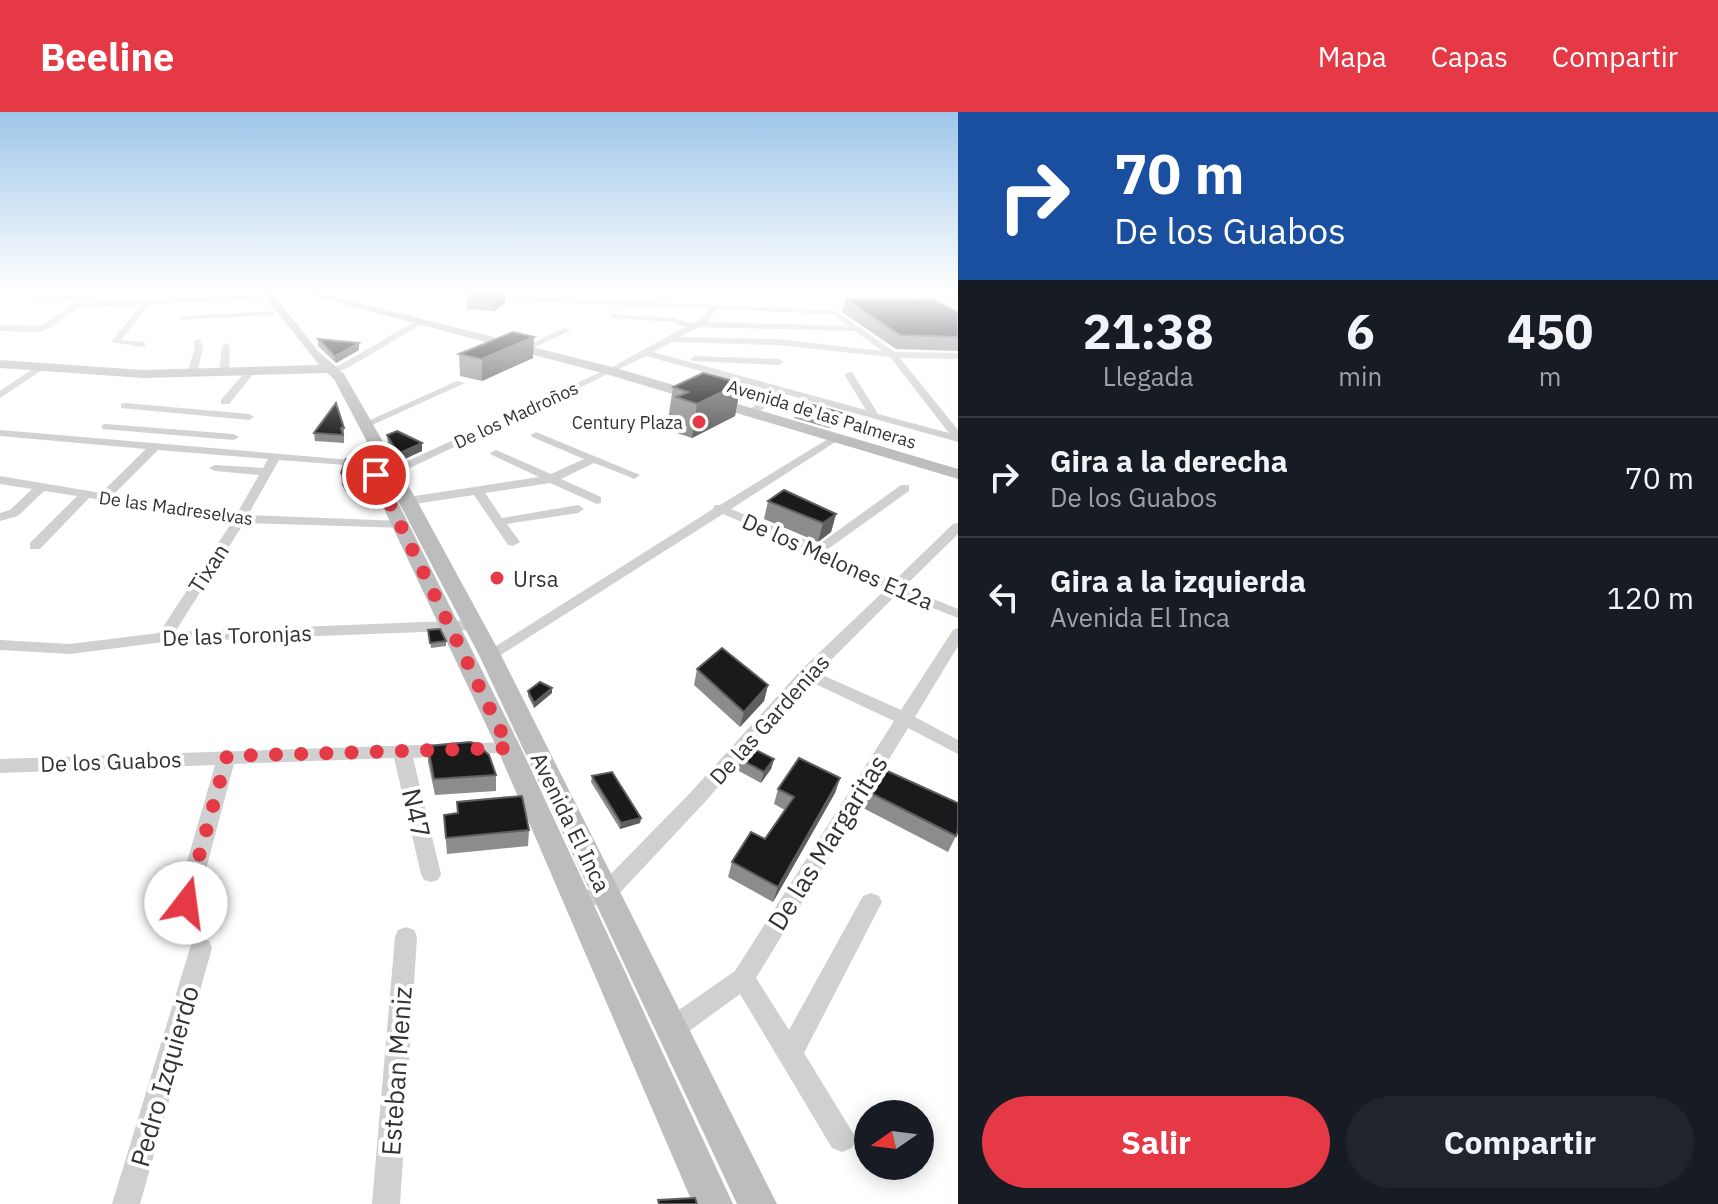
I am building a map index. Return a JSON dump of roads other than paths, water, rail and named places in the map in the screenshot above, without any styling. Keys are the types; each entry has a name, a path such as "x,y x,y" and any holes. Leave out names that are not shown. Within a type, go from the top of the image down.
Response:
{"main road":[{"name":"Avenida El Inca","path":"293,341 303,355 339,377 366,424 379,471 408,501 463,626 509,748 591,898 672,1029 757,1204"},
{"name":"Avenida El Inca","path":"303,341 327,370 379,471 402,525 463,626 490,655 713,1204"},
{"name":"Avenida de las Palmeras","path":"496,341 611,371 958,474"},
{"path":"0,364 124,374 327,370"}],"street":[{"path":"116,341 142,344"},
{"path":"327,370 343,367 388,341"},
{"path":"526,348 542,341"},
{"name":"De los Madroños","path":"0,433 275,457 379,471 611,371 668,341"},
{"path":"740,341 893,355 958,356"},
{"path":"874,341 893,355 958,438"},
{"path":"192,373 199,348 197,342"},
{"path":"224,373 226,346"},
{"path":"646,353 706,364 779,362"},
{"path":"706,364 784,391 958,438"},
{"path":"0,395 40,368"},
{"path":"225,402 249,373"},
{"path":"849,374 874,415"},
{"path":"366,424 460,383"},
{"path":"752,412 784,391"},
{"path":"125,406 249,417 223,452"},
{"path":"106,427 234,437"},
{"path":"536,435 634,475"},
{"path":"490,655 836,437"},
{"path":"103,498 154,447"},
{"path":"496,453 597,500"},
{"name":"Tixan","path":"164,637 240,519 275,457"},
{"path":"408,501 551,479 593,459"},
{"path":"215,468 267,472"},
{"name":"De las Madreselvas","path":"0,480 240,519 402,525"},
{"path":"0,517 14,513 40,488"},
{"path":"819,550 905,488"},
{"path":"478,492 513,542"},
{"path":"35,546 85,495"},
{"name":"De los Melones E12a","path":"719,508 958,614"},
{"path":"499,522 578,509"},
{"name":"De las Gardenias","path":"591,898 698,797 807,674 958,527"},
{"name":"De las Toronjas","path":"0,645 70,649 164,637 463,626"},
{"name":"De las Margaritas","path":"672,1029 743,978 958,633"},
{"path":"807,674 903,718 958,748"},
{"name":"De los Guabos","path":"0,766 509,748"},
{"name":"N47","path":"402,752 431,874"},
{"path":"186,903 227,756"},
{"path":"790,1054 871,902"},
{"name":"Esteban Meniz","path":"386,1204 406,937"},
{"name":"Pedro Izquierdo","path":"126,1204 201,948"},
{"path":"743,978 842,1138"}],"place":[{"name":"Century Plaza","path":"699,422"},
{"name":"Ursa","path":"497,578"}]}
